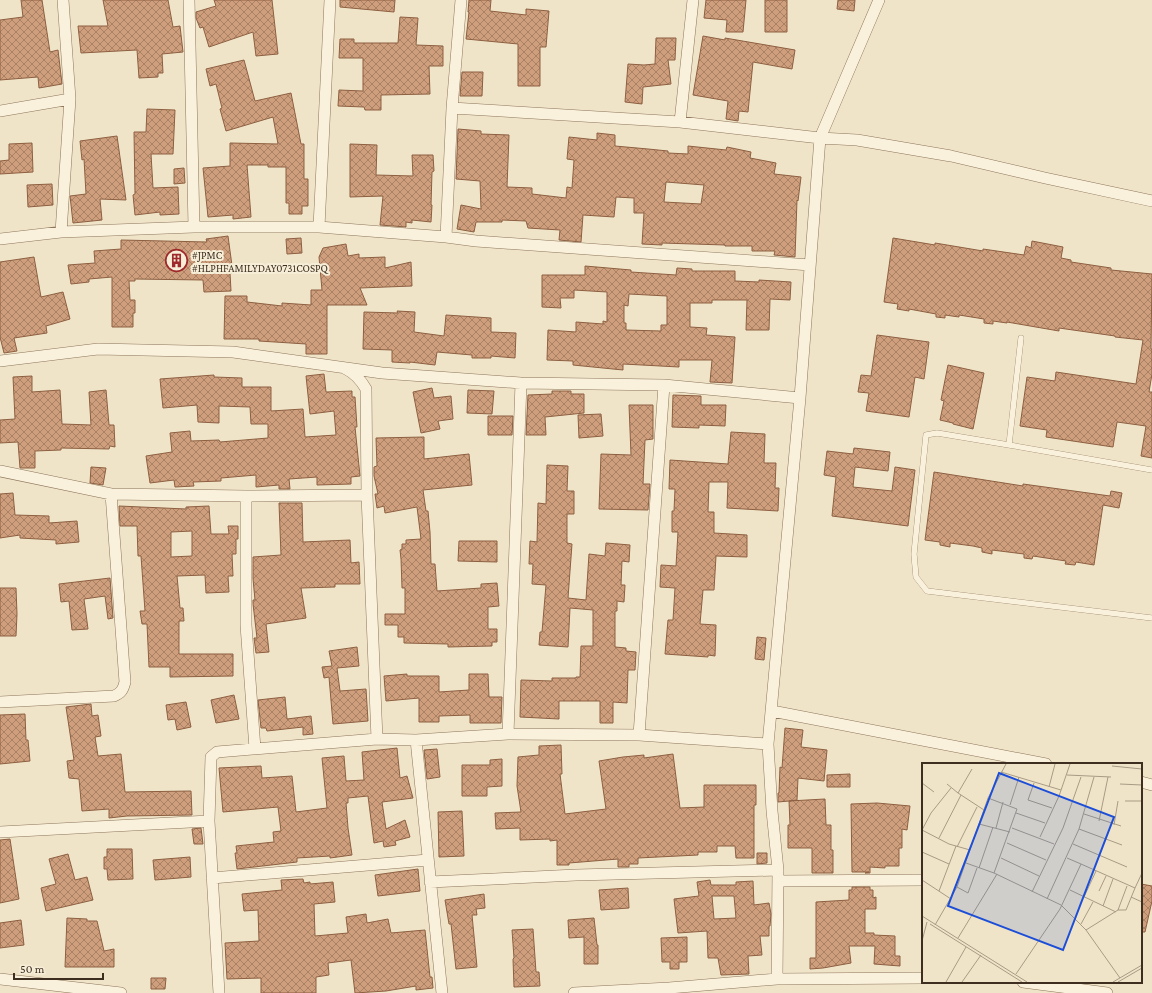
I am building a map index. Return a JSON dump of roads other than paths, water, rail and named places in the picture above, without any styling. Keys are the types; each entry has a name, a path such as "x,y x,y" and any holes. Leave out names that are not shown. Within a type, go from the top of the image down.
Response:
{"street":[{"path":"61,232 70,99 63,0"},
{"path":"189,0 194,227"},
{"path":"319,227 330,0"},
{"path":"446,237 452,108 461,0"},
{"path":"680,122 693,0"},
{"path":"777,979 778,870 772,811 768,744 800,398 820,138 879,0"},
{"path":"0,111 70,99"},
{"path":"452,108 680,122 820,138 857,140 951,156 1152,201"},
{"path":"0,239 61,232 194,227 319,227 446,237 476,241 810,265"},
{"path":"0,361 106,349 233,352 342,366 382,373 521,383 664,385 800,398"},
{"path":"342,366 355,374 362,381 366,390 367,495 377,739"},
{"path":"366,390 382,373"},
{"path":"508,734 521,383"},
{"path":"640,735 664,385"},
{"path":"0,471 111,494 246,496 367,495"},
{"path":"0,702 114,696 120,694 126,682 111,494"},
{"path":"246,496 246,626 255,749"},
{"path":"772,711 1041,763"},
{"path":"219,993 209,821 211,757 217,752 377,739 416,740 508,734 640,735 768,744"},
{"path":"416,740 442,993"},
{"path":"1142,782 1152,785"},
{"path":"0,832 209,821"},
{"path":"212,878 428,860"},
{"path":"430,882 576,875 778,870"},
{"path":"778,881 922,880"},
{"path":"574,993 669,990 777,979 922,978"},
{"path":"0,979 121,993"},
{"path":"1031,983 1099,992"}],"lane":[{"path":"1008,444 1021,338"},
{"path":"1152,470 1008,444 937,433 926,435 914,554 916,577 927,591 1152,618"}],"place":[{"name":"#JPMC #HLPHFAMILYDAY0731COSPQ","path":"176,261"}]}
